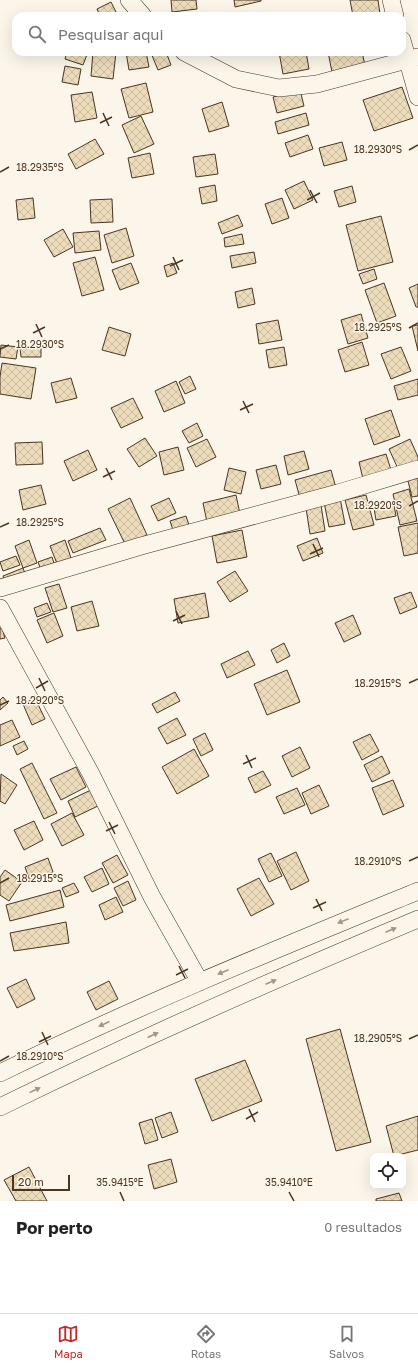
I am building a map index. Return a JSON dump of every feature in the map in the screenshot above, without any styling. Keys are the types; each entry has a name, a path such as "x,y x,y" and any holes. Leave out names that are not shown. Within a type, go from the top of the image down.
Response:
{"street":[{"path":"129,0 140,12"},
{"path":"391,0 395,12"},
{"path":"406,47 413,58 418,97"},
{"path":"192,56 236,79 279,88 317,84 413,58"},
{"path":"0,588 141,546 338,493 418,469"},
{"path":"0,608 91,774 152,897 200,982"},
{"path":"0,1073 71,1038 418,890"},
{"path":"0,1107 94,1061 218,1005 418,919"}],"building":[{"path":"171,0 196,0 197,9 172,12"},
{"path":"234,0 261,0 261,1 235,7"},
{"path":"350,0 378,0 380,12 352,12"},
{"path":"111,2 116,12 98,12 97,9"},
{"path":"66,56 86,56 83,65 65,59"},
{"path":"93,56 116,56 113,79 91,76"},
{"path":"127,56 147,56 149,67 129,70"},
{"path":"152,56 168,56 171,65 158,70"},
{"path":"280,56 307,56 309,69 283,74"},
{"path":"329,56 363,56 365,65 332,72"},
{"path":"65,66 81,69 78,85 62,82"},
{"path":"146,83 153,112 129,118 121,89"},
{"path":"402,87 413,118 374,131 363,100"},
{"path":"300,90 304,106 277,113 273,97"},
{"path":"92,92 97,118 75,122 71,95"},
{"path":"222,102 229,126 209,132 202,109"},
{"path":"306,113 309,125 278,134 275,122"},
{"path":"141,116 154,144 134,153 122,125"},
{"path":"308,135 313,149 290,157 285,143"},
{"path":"95,139 104,154 76,169 68,154"},
{"path":"342,142 347,160 324,166 319,148"},
{"path":"150,153 154,174 132,178 128,158"},
{"path":"215,154 218,174 196,177 193,157"},
{"path":"304,181 313,200 294,209 285,190"},
{"path":"215,185 217,201 202,204 199,188"},
{"path":"352,186 356,202 339,207 334,191"},
{"path":"33,198 35,218 18,220 16,200"},
{"path":"282,198 289,218 272,224 265,204"},
{"path":"112,199 113,222 91,223 90,200"},
{"path":"238,215 243,226 222,234 218,223"},
{"path":"381,216 393,262 358,271 346,225"},
{"path":"126,228 134,256 112,263 104,235"},
{"path":"63,229 73,247 54,257 44,240"},
{"path":"99,231 101,250 75,253 73,233"},
{"path":"242,234 244,244 225,247 224,238"},
{"path":"254,252 256,263 232,268 230,256"},
{"path":"95,257 104,290 82,296 73,263"},
{"path":"131,263 139,283 120,290 112,270"},
{"path":"173,263 177,273 167,277 164,266"},
{"path":"374,269 377,279 363,284 359,274"},
{"path":"384,283 396,316 377,323 365,290"},
{"path":"418,284 418,307 416,307 409,288"},
{"path":"252,288 255,304 238,308 235,292"},
{"path":"361,314 368,338 348,344 341,320"},
{"path":"278,320 282,340 259,344 256,324"},
{"path":"418,325 418,351 412,326"},
{"path":"109,327 131,334 125,356 102,350"},
{"path":"362,342 369,365 345,372 338,350"},
{"path":"1,345 18,347 16,359 0,357"},
{"path":"284,347 287,365 269,368 266,350"},
{"path":"401,347 411,371 391,379 381,354"},
{"path":"20,348 41,348 41,357 21,357"},
{"path":"2,363 36,368 31,399 0,394"},
{"path":"190,376 196,389 185,394 179,382"},
{"path":"71,378 77,398 56,403 51,383"},
{"path":"418,379 418,395 398,400 394,386"},
{"path":"176,381 185,403 164,412 155,391"},
{"path":"133,398 143,418 121,428 111,408"},
{"path":"391,410 400,436 374,445 365,419"},
{"path":"197,423 203,436 189,443 182,431"},
{"path":"145,438 157,456 139,467 127,449"},
{"path":"207,439 216,457 196,467 187,448"},
{"path":"410,439 418,457 418,462 399,471 389,449"},
{"path":"42,442 43,464 16,465 15,443"},
{"path":"178,447 184,470 164,475 159,452"},
{"path":"88,450 97,470 73,481 64,461"},
{"path":"304,451 309,469 288,475 284,456"},
{"path":"386,454 391,470 363,479 359,462"},
{"path":"276,465 281,484 261,489 256,470"},
{"path":"229,468 246,472 241,494 224,490"},
{"path":"331,470 336,488 300,498 295,480"},
{"path":"418,474 418,496 412,497 407,477"},
{"path":"41,485 46,504 23,510 19,490"},
{"path":"409,489 417,521 400,525 393,494"},
{"path":"236,495 240,514 207,522 203,503"},
{"path":"366,495 374,525 353,530 345,500"},
{"path":"130,498 147,535 126,546 108,509"},
{"path":"169,498 176,513 158,521 151,506"},
{"path":"340,498 345,524 329,527 324,502"},
{"path":"321,505 325,531 310,534 306,508"},
{"path":"394,505 396,516 376,520 374,508"},
{"path":"186,516 190,528 174,533 170,521"},
{"path":"418,523 418,553 404,556 398,527"},
{"path":"100,528 106,540 73,553 68,541"},
{"path":"242,530 247,557 217,563 212,536"},
{"path":"317,538 323,553 303,561 297,546"},
{"path":"29,540 37,563 23,568 15,546"},
{"path":"65,540 72,561 58,566 50,546"},
{"path":"16,556 20,565 3,571 0,562"},
{"path":"52,557 56,569 42,573 38,562"},
{"path":"23,568 26,576 6,584 3,576"},
{"path":"235,571 248,591 230,602 217,582"},
{"path":"59,584 67,608 53,612 45,588"},
{"path":"411,592 417,607 400,614 394,598"},
{"path":"205,593 209,617 178,623 174,599"},
{"path":"92,601 99,626 77,631 71,607"},
{"path":"47,603 51,612 37,617 34,608"},
{"path":"54,613 63,636 47,643 37,620"},
{"path":"353,615 361,634 344,642 335,623"},
{"path":"2,628 5,638 0,639 0,629"},
{"path":"284,643 290,656 277,663 271,650"},
{"path":"248,651 255,665 227,678 221,664"},
{"path":"287,670 300,702 267,715 254,684"},
{"path":"175,692 180,701 157,713 152,704"},
{"path":"3,697 8,703 0,710 0,700"},
{"path":"35,698 45,719 32,725 23,704"},
{"path":"177,718 186,735 167,744 158,728"},
{"path":"12,720 20,737 0,746 0,725"},
{"path":"205,733 213,750 201,756 193,739"},
{"path":"370,734 379,751 362,760 353,742"},
{"path":"24,741 28,749 17,755 13,746"},
{"path":"300,747 310,768 292,777 282,756"},
{"path":"194,749 209,776 177,794 162,767"},
{"path":"382,756 390,773 372,782 364,765"},
{"path":"32,763 57,813 44,819 20,769"},
{"path":"76,767 86,787 61,800 50,779"},
{"path":"263,771 271,785 255,793 248,778"},
{"path":"1,774 17,785 5,804 0,801"},
{"path":"393,780 404,806 383,815 372,788"},
{"path":"319,785 329,806 311,814 302,793"},
{"path":"95,788 102,804 75,817 68,801"},
{"path":"297,788 305,805 284,814 276,797"},
{"path":"72,813 84,835 62,846 51,824"},
{"path":"34,821 43,840 24,850 14,830"},
{"path":"296,852 309,881 291,890 277,861"},
{"path":"271,853 282,876 269,882 258,859"},
{"path":"117,855 128,875 113,883 102,863"},
{"path":"48,858 53,872 30,881 25,867"},
{"path":"102,868 109,884 92,892 84,877"},
{"path":"5,870 22,882 9,901 0,895 0,877"},
{"path":"259,878 274,904 251,916 237,889"},
{"path":"128,881 136,900 123,906 114,888"},
{"path":"74,883 79,892 66,897 62,888"},
{"path":"60,890 64,907 10,921 6,905"},
{"path":"116,897 123,912 105,920 99,905"},
{"path":"66,922 69,943 14,951 10,933"},
{"path":"26,979 35,999 17,1008 7,988"},
{"path":"109,981 118,999 96,1010 87,992"},
{"path":"340,1029 371,1142 336,1151 306,1039"},
{"path":"245,1060 262,1101 212,1121 195,1079"},
{"path":"171,1112 178,1132 162,1138 155,1118"},
{"path":"418,1116 418,1150 406,1153 393,1153 386,1126"},
{"path":"152,1119 158,1140 145,1144 139,1123"},
{"path":"171,1159 177,1182 154,1189 148,1165"},
{"path":"29,1167 47,1201 16,1201 4,1180"},
{"path":"399,1193 402,1201 376,1201 376,1199"}]}
